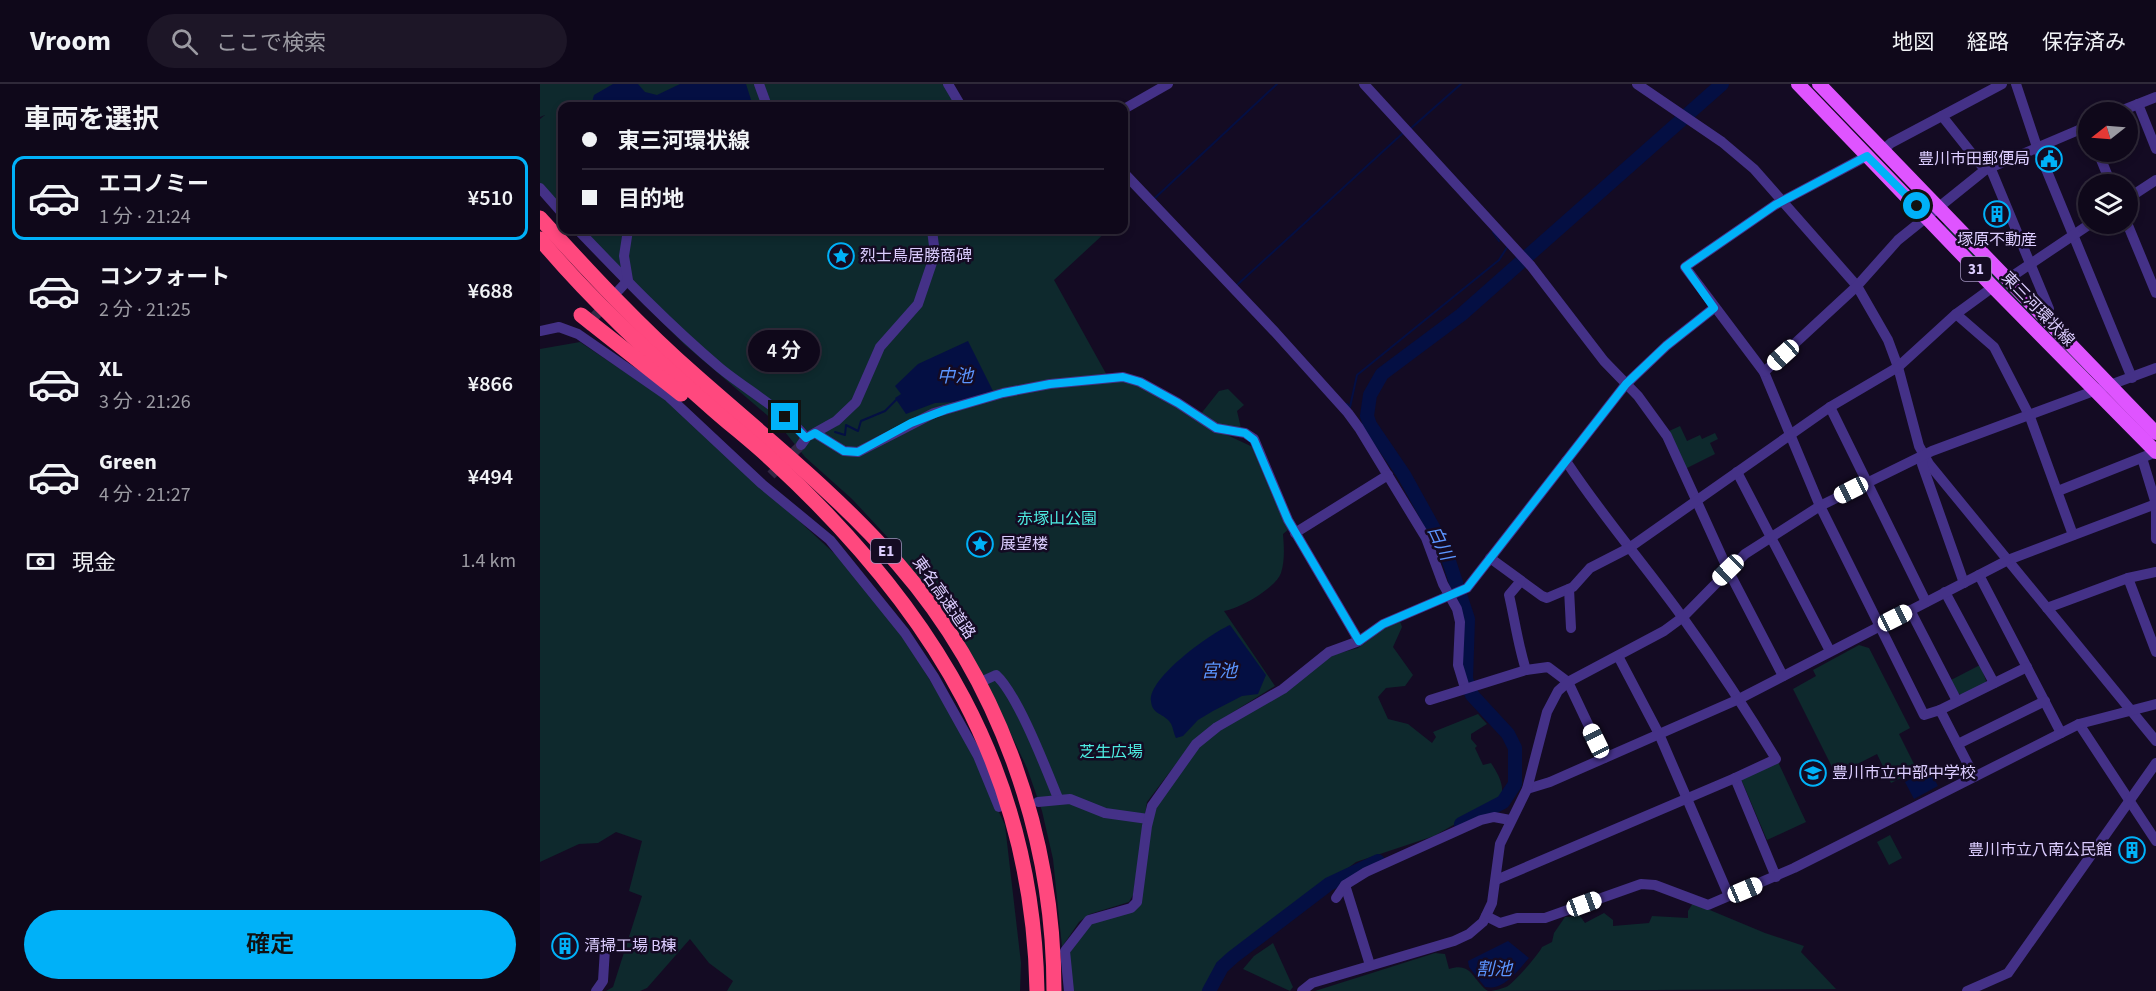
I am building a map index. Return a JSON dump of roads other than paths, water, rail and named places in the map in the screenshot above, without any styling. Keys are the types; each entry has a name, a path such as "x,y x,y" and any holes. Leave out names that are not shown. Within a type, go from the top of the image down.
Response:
{"highway":[{"name":"東名高速道路","path":"540,218 637,322 844,506 899,566 943,625 984,695 1026,798 1035,827 1048,899 1054,991"},
{"name":"E1","path":"540,239 648,351 772,468 842,529 893,588 924,631 975,719 993,762 1018,839 1033,923 1036,991"},
{"path":"581,325 724,428 772,468"}],"main road":[{"name":"東三河環状線","path":"1798,84 1867,156 2008,279 2046,317 2096,374 2156,433"},
{"name":"東三河環状線","path":"1819,84 1882,151 1993,287 2156,452"}],"street":[{"path":"759,84 766,102"},
{"path":"948,84 958,102"},
{"path":"1128,107 1168,84"},
{"path":"1364,84 1529,264 1604,361 1626,384 1667,436 1728,570 1783,676"},
{"path":"1637,84 1722,142 1754,169 1857,286 1883,331 1898,367 1919,446 1924,456 2156,741"},
{"path":"1882,151 2002,84"},
{"path":"2016,84 2037,147 2132,378"},
{"path":"2156,97 2138,104 2156,149"},
{"path":"1942,116 1988,169 2049,309 2046,317"},
{"path":"1764,372 1857,286 1898,240 1988,169 2078,131"},
{"path":"1867,156 1775,205 1685,267 1764,372 1820,506 1924,715 1940,710 2027,667"},
{"path":"1128,177 1348,413 1426,538 1460,622 1458,665 1465,688"},
{"path":"2138,192 2156,180"},
{"path":"540,188 558,208"},
{"path":"2008,279 2078,232"},
{"path":"582,234 719,367 785,417 807,439 844,451 858,452 911,423 945,410 1003,393 1050,384 1123,377 1140,382 1216,428 1250,435 1295,532 1359,641"},
{"path":"627,234 624,256 628,280"},
{"path":"807,439 836,421 856,402 880,347 918,304 935,254 932,234"},
{"path":"2132,234 2156,293"},
{"path":"619,290 628,280"},
{"path":"1490,558 1520,582 1547,598 1569,589 1578,584 1590,568 1629,548 1830,407 1898,367 1956,314 1993,287"},
{"path":"1069,991 1065,951 1084,924 1095,916 1131,908 1137,902 1148,819 1152,806 1182,762 1208,734 1283,689 1329,652 1359,641 1383,624 1467,588 1626,384 1666,346 1714,308"},
{"path":"1956,314 1994,346 2030,417 2073,535"},
{"path":"540,331 581,325 669,396 762,484 830,540 905,633 951,701 978,756 999,807"},
{"path":"1302,991 1312,983 1462,938 1476,928 1486,916 1492,903 1497,880 1500,844 1527,789 1547,712 1558,692 1568,682 1650,641 1683,617 1746,554 1820,506 1924,456 2156,368"},
{"path":"1830,407 1926,602"},
{"path":"2058,491 2156,452"},
{"path":"1924,456 1922,464 1964,583"},
{"path":"2142,458 2156,504 2156,539"},
{"path":"1497,880 1776,759 1740,699 1683,617 1599,511 1566,461"},
{"path":"762,484 772,468"},
{"path":"1737,472 1830,651"},
{"path":"1295,532 1388,475"},
{"path":"1527,789 1740,699 2008,560 2156,504"},
{"path":"2048,608 2128,578 2156,572"},
{"path":"1979,575 2061,732"},
{"path":"2128,578 2156,652"},
{"path":"1520,582 1509,595 1517,629 1516,640 1526,670"},
{"path":"1569,589 1571,628"},
{"path":"1945,592 1994,683"},
{"path":"1910,610 1957,701"},
{"path":"1618,656 1659,734 1729,896"},
{"path":"1430,700 1526,670 1548,667 1568,682 1604,758"},
{"path":"985,680 996,675 1005,686 1027,726 1058,798"},
{"path":"1958,744 2044,700"},
{"path":"1486,916 1500,923 1517,918 1545,918 1641,884 1655,885 1708,905 1776,877 2061,732 2079,724 2156,704"},
{"path":"1940,710 1974,776"},
{"path":"2079,724 2156,841"},
{"path":"1967,991 2008,973 2077,879 2156,763"},
{"path":"1735,778 1776,877"},
{"path":"1038,802 1058,798 1081,801 1106,813 1148,819"},
{"path":"1336,898 1345,885 1366,872 1481,820 1494,816 1510,820"},
{"path":"1345,885 1370,965"},
{"path":"596,991 603,981 605,949"}],"water":[{"path":"613,84 638,84 645,92 657,95 680,84 746,84 752,102 592,102 594,95"},
{"name":"中池","path":"968,341 993,391 956,402 935,403 906,414 895,398 901,394 895,386 918,364"},
{"name":"宮池","path":"1230,625 1266,675 1258,694 1242,696 1213,711 1198,720 1183,736 1176,738 1170,723 1153,708 1151,701 1153,691 1159,681 1182,657"},
{"path":"1929,769 1938,786 1914,799 1905,782"},
{"name":"割池","path":"1508,941 1529,958 1504,983 1485,987 1469,967 1468,961"}],"waterway":[{"path":"1155,198 1277,84"},
{"path":"1409,130 1461,84"},
{"name":"白川","path":"1461,824 1503,802 1515,784 1515,748 1508,734 1472,695 1466,679 1468,619 1445,549 1404,475 1370,425 1367,416 1370,395 1382,374 1461,315 1722,84"},
{"path":"1237,285 1403,133"},
{"path":"1493,232 1499,241"},
{"path":"1347,404 1350,407 1357,375 1499,260 1508,246"},
{"path":"835,432 845,435 846,425 858,431 861,421 885,411 896,400"},
{"name":"白川","path":"1209,991 1222,967 1233,957 1329,884 1378,861"}],"tunnel":[{"path":"584,327 607,304"},
{"path":"771,475 801,445"}],"place":[{"name":"豊川市田郵便局","path":"2049,159"},
{"name":"塚原不動産","path":"1997,214"},
{"name":"烈士鳥居勝商碑","path":"841,256"},
{"name":"展望楼","path":"980,544"},
{"name":"豊川市立中部中学校","path":"1813,773"},
{"name":"豊川市立八南公民館","path":"2132,850"},
{"name":"清掃工場 B棟","path":"565,946"}],"park label":[{"name":"赤塚山公園","path":"1057,519"},
{"name":"芝生広場","path":"1111,752"}]}
